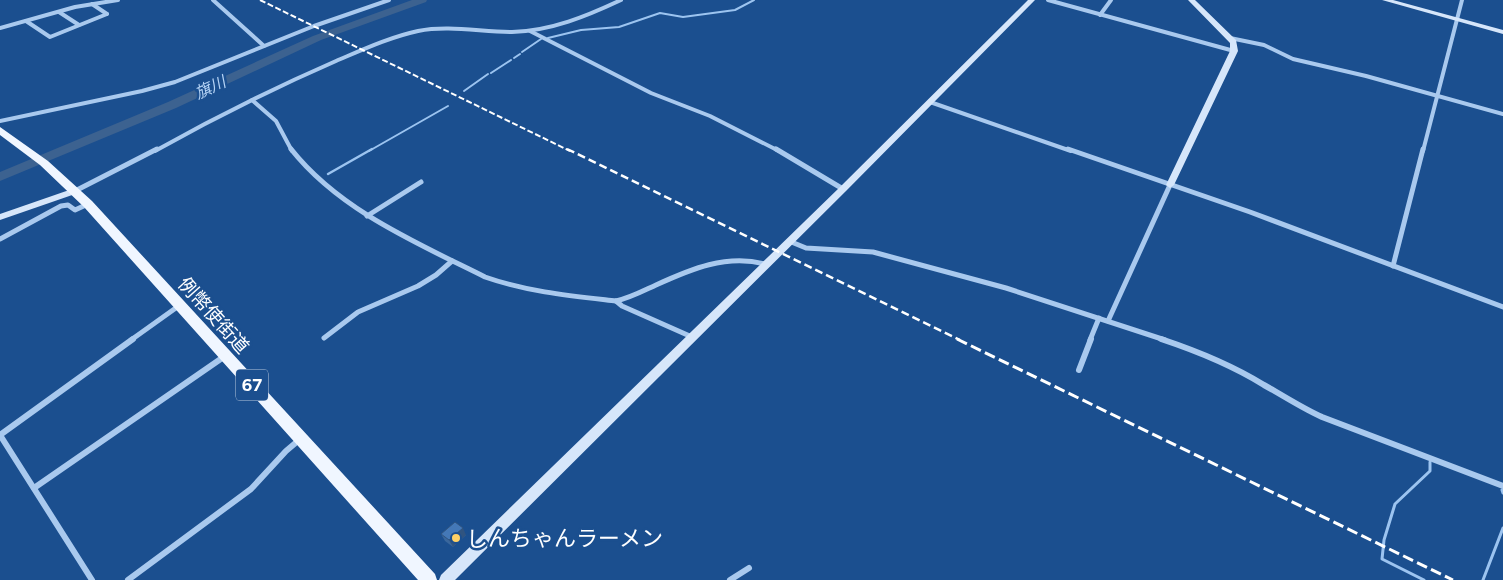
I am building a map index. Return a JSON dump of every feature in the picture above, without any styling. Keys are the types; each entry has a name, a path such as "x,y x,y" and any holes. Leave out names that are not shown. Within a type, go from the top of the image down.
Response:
{"main road":[{"name":"例幣使街道","path":"0,130 24,147 88,204 429,580"}],"street":[{"path":"0,28 58,12 118,0"},
{"path":"213,0 264,46"},
{"path":"0,121 156,88 389,0"},
{"path":"0,217 72,188 252,100 362,50 410,33 438,30 530,31 568,22 621,0"},
{"path":"446,580 843,190 1032,0"},
{"path":"1048,0 1234,51"},
{"path":"1100,15 1111,0"},
{"path":"1108,321 1234,51 1234,42 1191,0"},
{"path":"1385,0 1503,32"},
{"path":"1393,266 1462,0"},
{"path":"26,21 50,37 107,14 92,4"},
{"path":"58,12 79,25"},
{"path":"530,31 651,93 700,112 759,139 843,190"},
{"path":"1229,38 1264,46 1293,59 1366,76 1503,114"},
{"path":"252,100 276,121 287,143 306,165 367,216 452,261 485,276 519,288 594,300 616,301 626,299 710,265 743,260 766,264"},
{"path":"930,102 1258,215 1503,307"},
{"path":"367,216 421,182"},
{"path":"0,239 61,206 68,205 75,210 88,204"},
{"path":"789,241 806,248 873,252 1006,288 1179,345 1263,384 1294,404 1322,417 1503,486"},
{"path":"324,338 358,312 418,286 436,276 452,261"},
{"path":"616,301 622,306 692,337"},
{"path":"92,580 0,435 180,305"},
{"path":"1079,370 1099,318"},
{"path":"34,488 226,356"},
{"path":"128,580 234,502 266,475 288,449 302,438"},
{"path":"730,580 749,568"}],"building":[{"path":"455,522 463,528 449,540 441,534"}],"waterway":[{"name":"旗川","path":"0,177 172,105 317,38 422,0"},
{"path":"548,38 581,30 619,27 660,13 683,17 735,10 754,0"},
{"path":"522,52 541,39"},
{"path":"514,58 520,54"},
{"path":"491,73 511,60"},
{"path":"464,91 488,74"},
{"path":"369,151 448,106"},
{"path":"328,174 372,149"},
{"path":"1424,580 1382,559 1384,540 1395,504 1430,471 1430,462"},
{"path":"1483,580 1503,528"}],"railway":[{"path":"260,0 570,151"},
{"path":"567,149 960,340"},
{"path":"957,339 1453,580"}],"place":[{"name":"しんちゃんラーメン","path":"456,538"}]}
